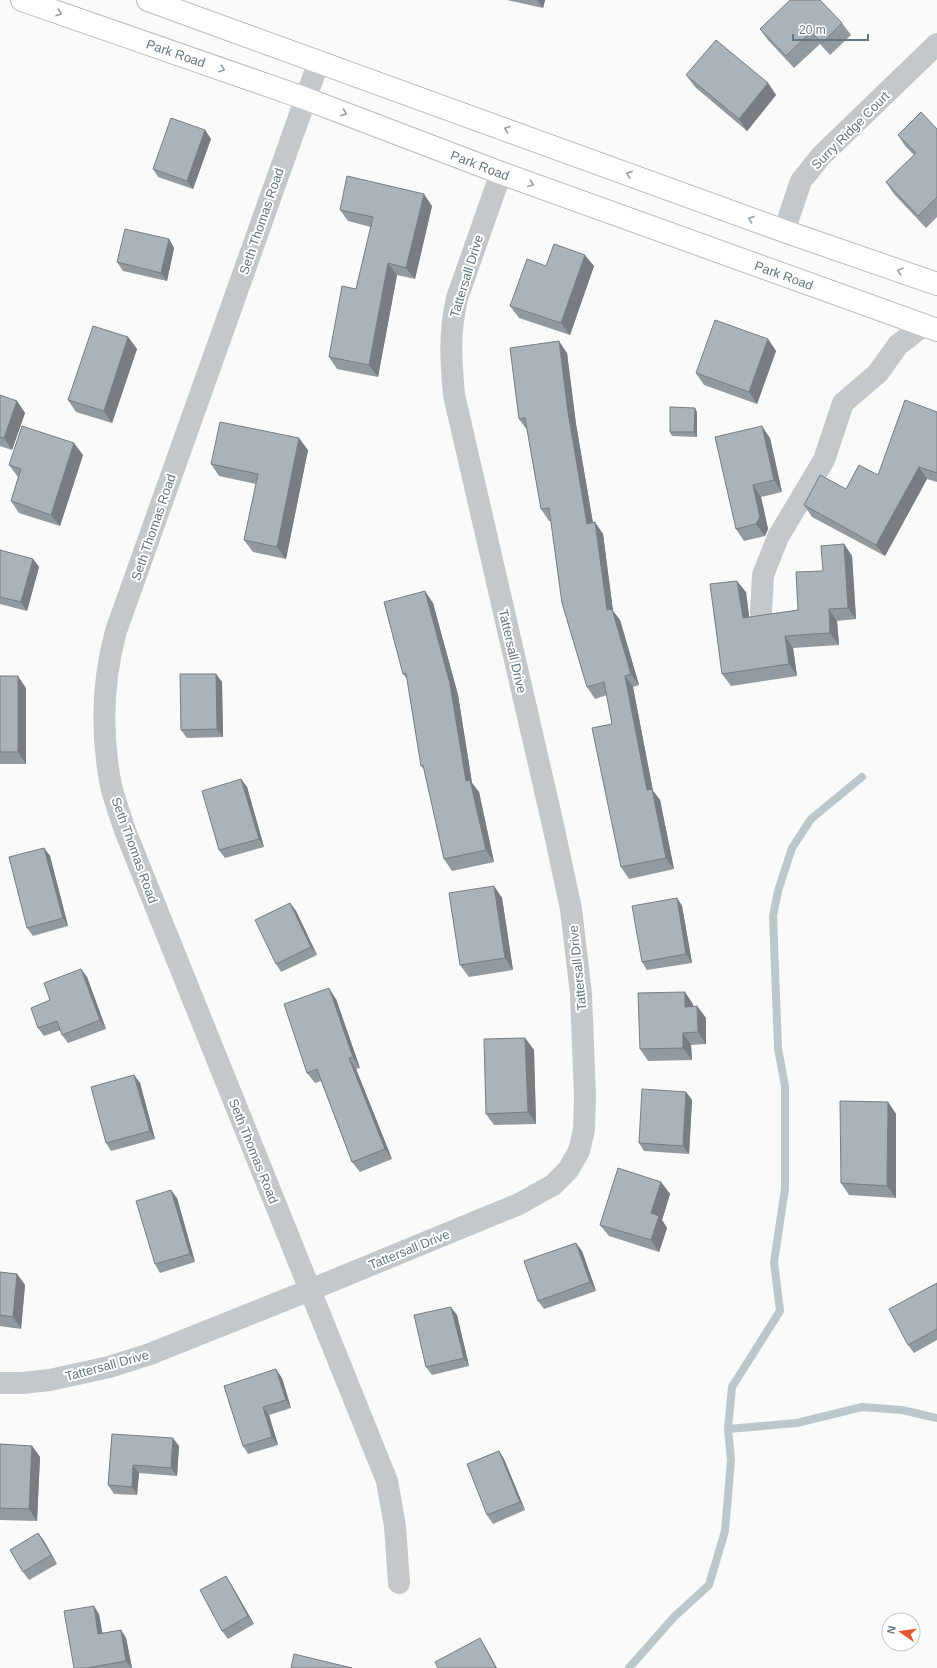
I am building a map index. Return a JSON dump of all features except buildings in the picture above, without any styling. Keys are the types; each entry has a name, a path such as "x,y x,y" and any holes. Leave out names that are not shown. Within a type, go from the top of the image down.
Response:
{"main road":[{"name":"Park Road","path":"22,0 304,98 501,173 930,327"},
{"path":"148,0 784,231 937,284"}],"street":[{"name":"Surry Ridge Court","path":"784,231 801,181 821,156 937,44"},
{"name":"Seth Thomas Road","path":"319,61 304,98 116,631 110,652 104,697 104,742 112,787 126,833 388,1481 395,1526 399,1583"},
{"name":"Tattersall Drive","path":"0,1383 22,1383 50,1380 109,1367 150,1354 310,1290 519,1204 553,1185 568,1170 579,1151 584,1130 585,1097 581,994 571,909 454,395 450,354 453,317 457,298 501,173"},
{"path":"761,612 763,575 778,537 824,460 843,403 878,373 898,345 930,327"}],"waterway":[{"path":"629,1668 674,1617 709,1585 725,1531 731,1460 728,1429 732,1387 780,1311 774,1262 785,1189 785,1086 778,1048 773,916 778,891 792,848 811,819 862,777"},
{"path":"728,1429 797,1423 862,1407 902,1410 937,1418"}]}
